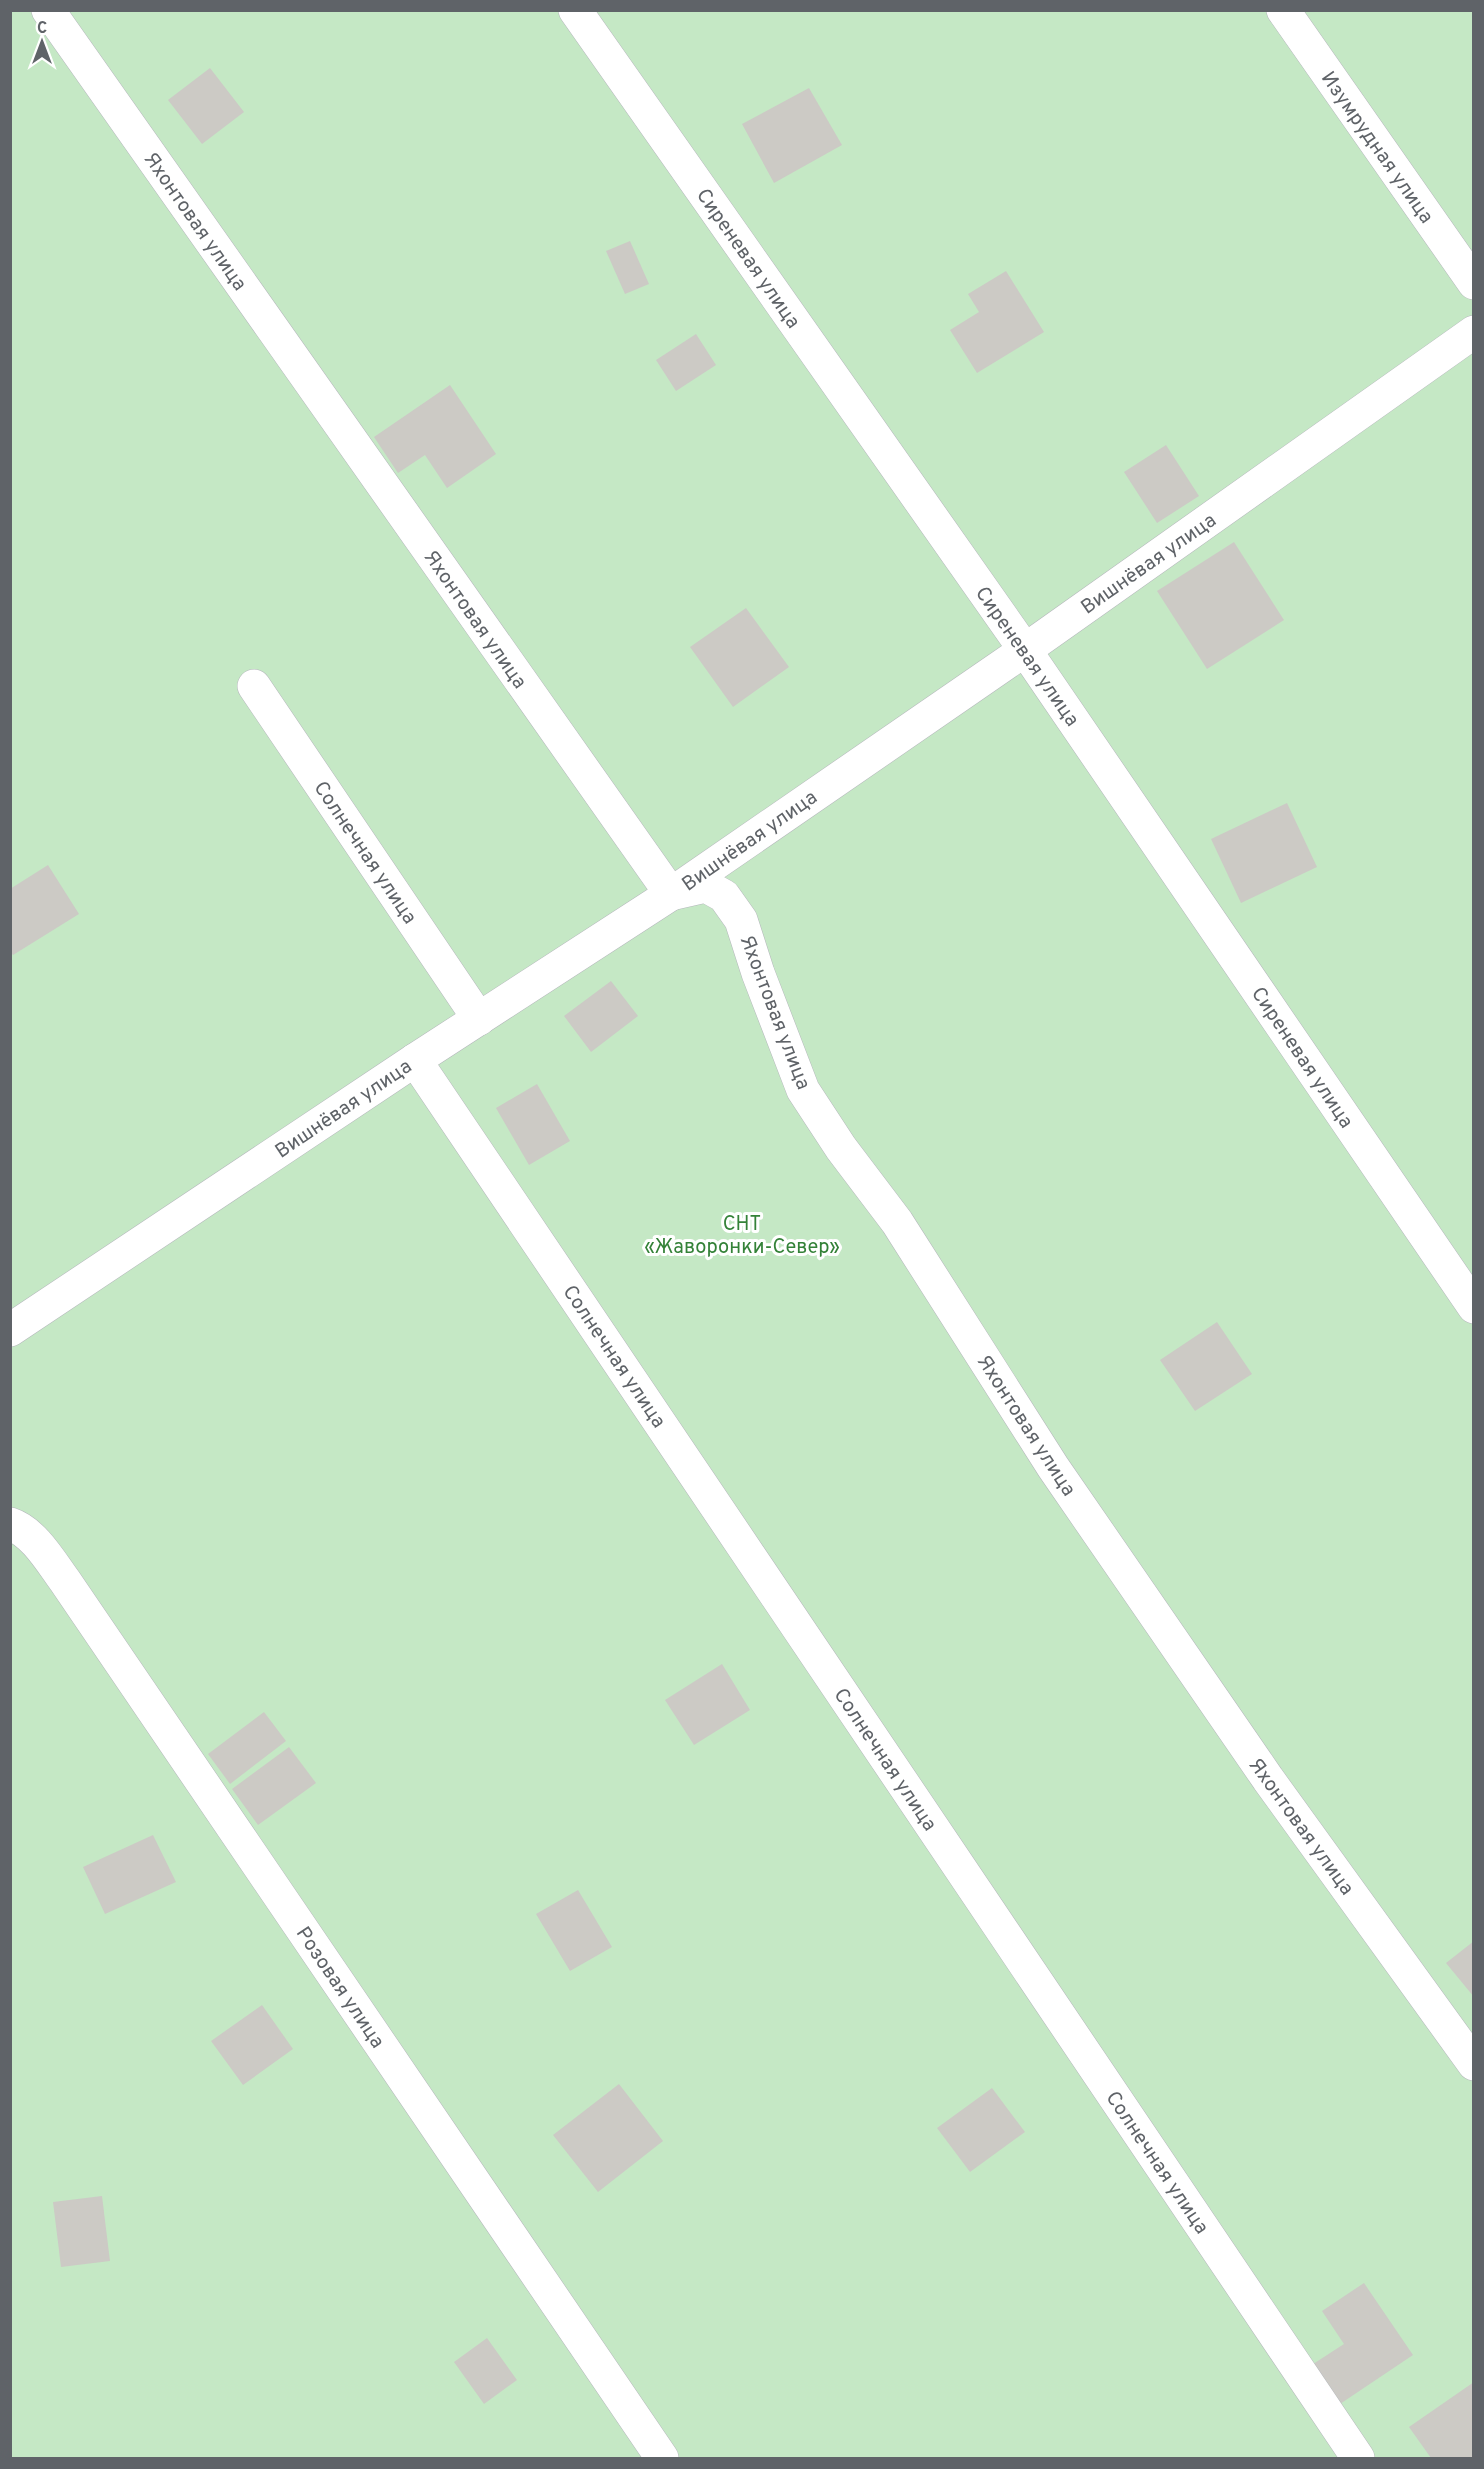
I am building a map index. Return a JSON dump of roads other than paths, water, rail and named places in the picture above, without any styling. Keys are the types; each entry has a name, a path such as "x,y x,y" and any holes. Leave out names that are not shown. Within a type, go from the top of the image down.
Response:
{"street":[{"name":"Яхонтовая улица","path":"48,10 670,894 706,886 724,896 741,920 758,973 803,1090 841,1148 897,1222 1053,1467 1268,1779 1473,2064"},
{"name":"Сиреневая улица","path":"575,10 1025,650 1473,1306"},
{"name":"Изумрудная улица","path":"1283,10 1473,283"},
{"name":"Вишнёвая улица","path":"10,1330 415,1060 670,894 1025,650 1473,332"},
{"name":"Солнечная улица","path":"254,686 479,1019"},
{"name":"Солнечная улица","path":"415,1060 1358,2458"},
{"name":"Розовая улица","path":"10,1524 34,1542 66,1581 662,2458"}],"park label":[{"name":"СНТ «Жаворонки-Север»","path":"742,1234"}]}
